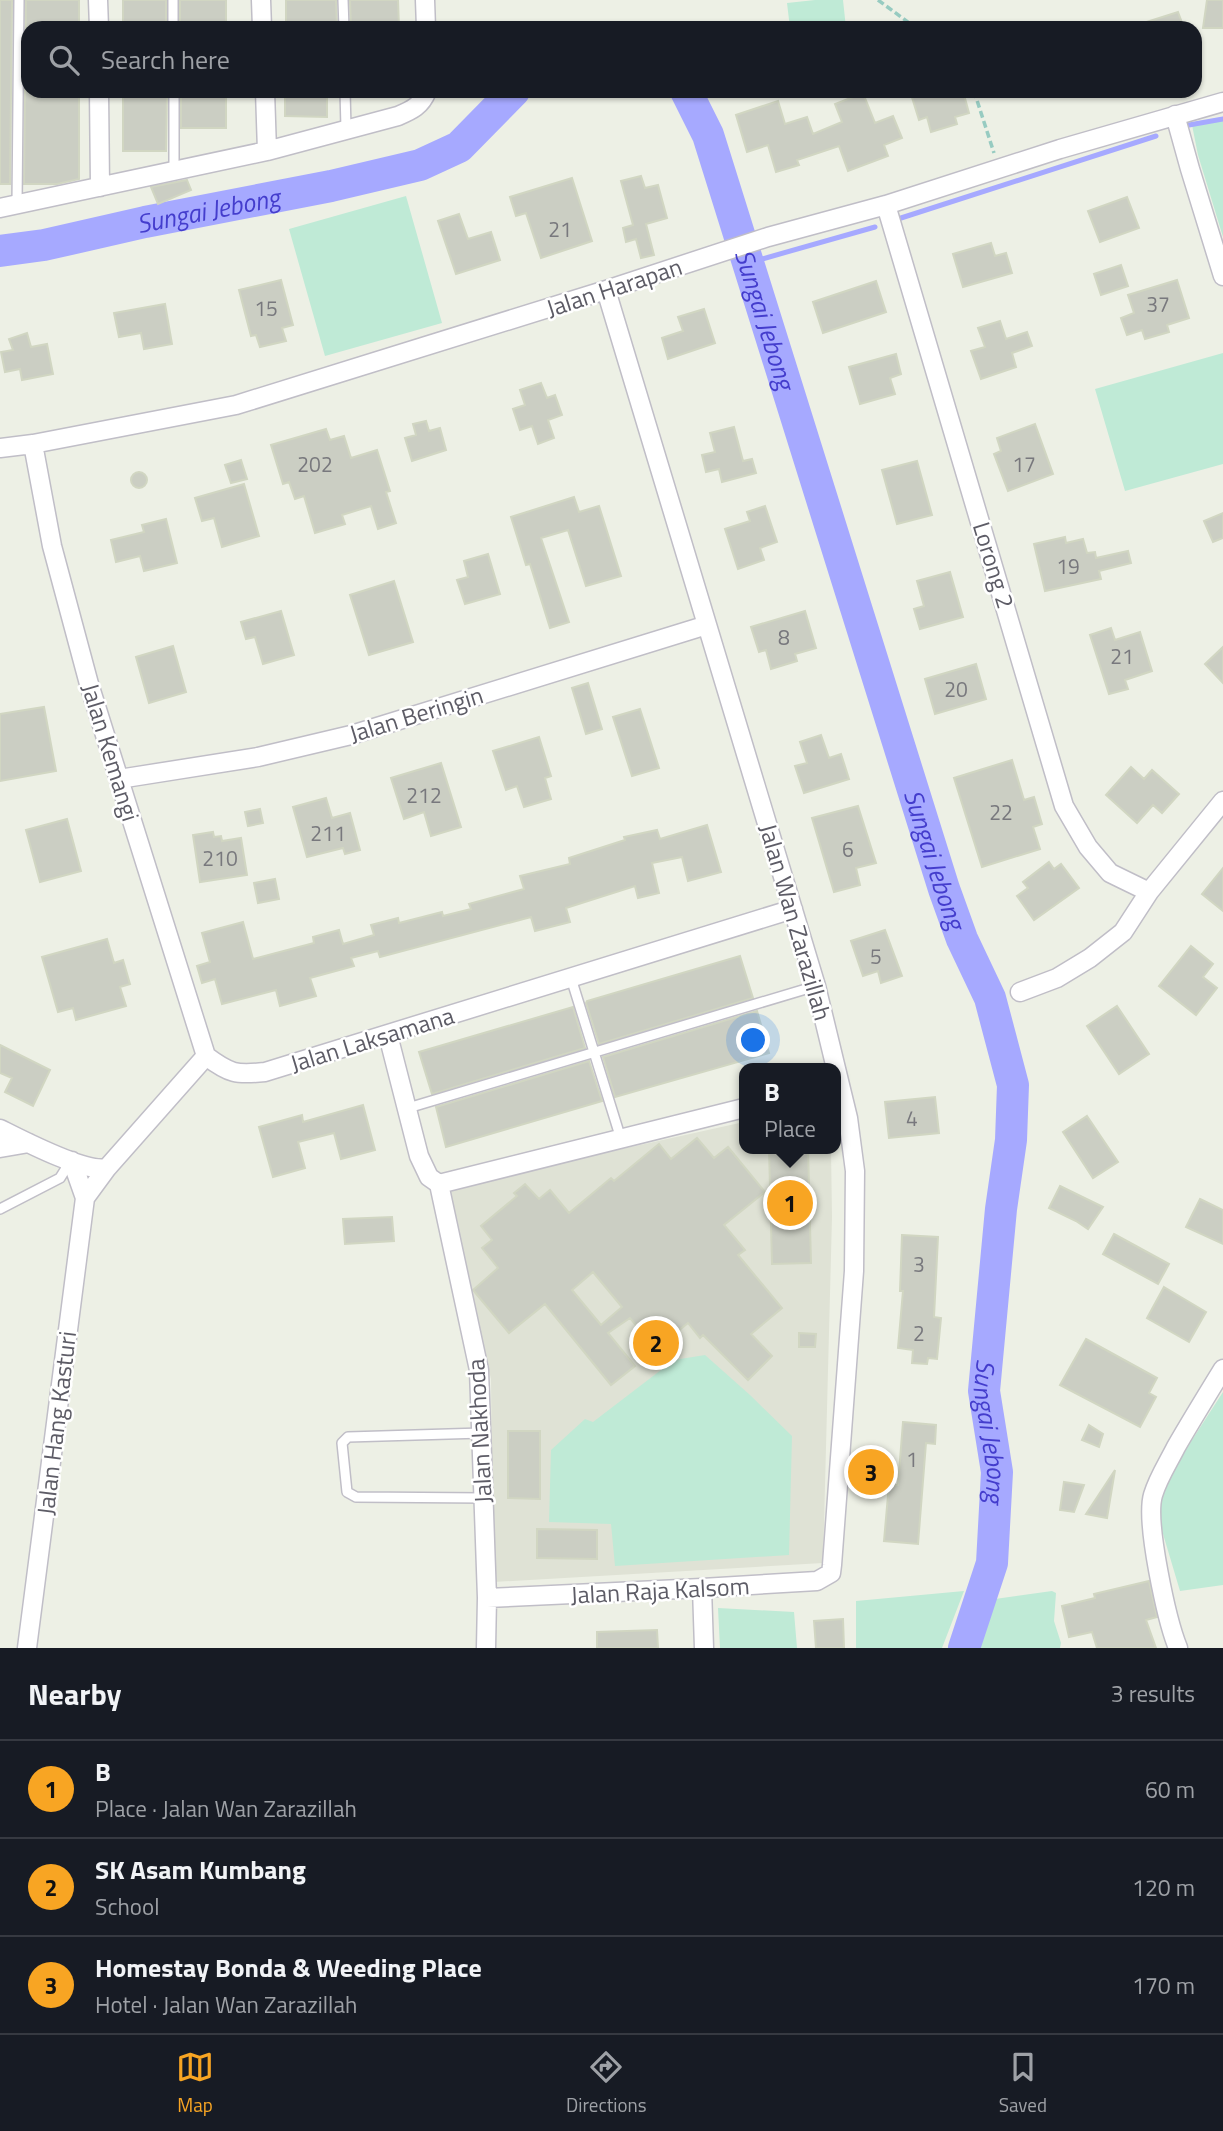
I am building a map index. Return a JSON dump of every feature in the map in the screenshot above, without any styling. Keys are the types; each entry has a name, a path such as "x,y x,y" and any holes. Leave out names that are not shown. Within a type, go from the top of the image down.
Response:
{"street":[{"path":"98,0 99,21"},
{"path":"261,0 262,21"},
{"path":"425,0 426,21"},
{"path":"99,98 100,187"},
{"path":"265,98 267,151"},
{"path":"8,206 267,151 413,110 424,98"},
{"name":"Jalan Harapan","path":"0,448 236,405 768,237 886,205 1060,149 1223,102"},
{"path":"1175,115 1223,276"},
{"name":"Lorong 2","path":"886,205 1064,806 1088,847 1110,873 1149,892"},
{"name":"Jalan Wan Zarazillah","path":"606,290 816,986 834,1063"},
{"name":"Jalan Kemangi","path":"33,444 60,579 89,684 206,1056"},
{"name":"Jalan Beringin","path":"119,779 258,758 351,735 707,625"},
{"path":"1020,992 1057,978 1090,958 1123,932 1149,892 1223,801"},
{"name":"Jalan Laksamana","path":"206,1056 221,1067 240,1075 265,1072 793,909"},
{"path":"388,1035 419,1156 429,1177 439,1184 739,1109"},
{"path":"85,1198 107,1168 206,1056"},
{"name":"Jalan Wan Zarazillah","path":"831,1573 841,1470 854,1259 853,1145 841,1094"},
{"path":"0,1129 88,1167 107,1168"},
{"path":"0,1148 29,1143"},
{"path":"70,1160 85,1198"},
{"name":"Jalan Nakhoda","path":"439,1184 479,1370 486,1648"},
{"name":"Jalan Hang Kasturi","path":"27,1648 85,1198"},
{"path":"1178,1648 1156,1559 1150,1516 1153,1496 1165,1467 1223,1368"},
{"name":"Jalan Raja Kalsom","path":"486,1598 817,1581 831,1573"},
{"path":"702,1588 704,1648"}],"lane":[{"path":"8,206 19,0"},
{"path":"173,0 173,21"},
{"path":"343,0 344,21"},
{"path":"174,98 174,170"},
{"path":"345,98 346,128"},
{"path":"571,978 621,1139"},
{"path":"408,1108 816,986"},
{"path":"0,1209 60,1178 70,1160"},
{"path":"482,1433 348,1437 342,1443 347,1492 356,1497 484,1498"}],"path":[{"path":"878,0 906,21"},
{"path":"976,98 995,155"}],"shaded area":[{"path":"739,1123 739,1154 831,1154 832,1217 823,1563 493,1582 491,1379 446,1188"}],"green space":[{"path":"843,0 845,21 789,21 787,3"},
{"path":"1223,120 1223,237 1198,155 1192,125"},
{"path":"406,196 442,323 325,356 289,229"},
{"path":"1223,353 1223,464 1125,491 1095,389"},
{"path":"705,1355 792,1436 789,1555 615,1566 611,1524 549,1522 551,1450 585,1419 593,1422 674,1360"},
{"path":"1223,1392 1223,1585 1180,1591 1155,1507 1179,1460"},
{"path":"964,1591 942,1648 856,1648 856,1601"},
{"path":"1052,1591 1056,1593 1054,1621 1060,1648 978,1648 995,1599"},
{"path":"718,1608 794,1612 797,1648 720,1648"}],"building":[{"path":"0,0 12,0 10,184 0,184"},
{"path":"26,0 79,0 79,21 26,21"},
{"path":"123,0 166,0 166,21 123,21"},
{"path":"180,0 226,0 226,21 180,21"},
{"path":"286,0 336,0 337,21 286,21"},
{"path":"350,0 398,0 399,21 351,21"},
{"path":"1207,0 1223,0 1223,28 1203,28"},
{"path":"1178,12 1181,21 1150,21"},
{"path":"25,98 79,98 79,179 57,184 24,184"},
{"path":"123,98 167,98 166,151 123,151"},
{"path":"181,98 226,98 226,128 181,128"},
{"path":"285,98 327,98 327,117 285,116"},
{"path":"850,98 865,98 875,123 893,116 902,138 884,145 888,156 848,171 839,146 797,160 799,165 776,172 768,145 747,152 736,115 778,101 785,124 807,117 813,134 842,122 835,104"},
{"path":"912,98 965,98 969,113 955,117 957,124 931,132 927,117 919,120"},
{"path":"641,176 645,188 658,185 667,218 646,224 654,255 641,258 636,239 626,242 623,228 633,225 621,181"},
{"path":"572,178 592,241 541,258 526,213 516,216 510,197"},
{"path":"187,180 191,190 158,204 151,187"},
{"path":"1127,197 1139,228 1100,242 1088,211"},
{"path":"459,214 468,239 491,232 500,260 456,274 438,221"},
{"path":"991,243 995,256 1006,253 1012,273 963,287 953,254"},
{"path":"1121,265 1128,286 1101,295 1094,274"},
{"path":"281,280 293,325 282,328 286,341 260,347 256,335 251,336 239,290"},
{"path":"1177,280 1189,318 1167,325 1169,332 1145,339 1142,330 1127,335 1121,318 1134,313 1128,295"},
{"path":"876,281 886,312 823,333 813,302"},
{"path":"165,304 172,344 144,349 141,333 119,337 114,313"},
{"path":"704,309 715,343 668,359 662,338 683,331 678,317"},
{"path":"1000,321 1006,339 1027,332 1032,346 1012,353 1016,367 981,379 971,351 985,347 978,328"},
{"path":"27,333 31,347 47,344 53,374 22,380 20,369 5,372 1,352 13,350 9,339"},
{"path":"896,354 901,374 890,378 895,394 860,404 849,367"},
{"path":"541,383 547,398 555,395 562,415 548,420 554,438 538,444 532,426 520,430 513,409 525,405 520,390"},
{"path":"426,421 429,431 440,428 446,450 412,461 405,438 416,435 413,424"},
{"path":"1035,424 1053,474 1008,491 994,454 1001,451 997,438"},
{"path":"734,427 743,461 752,459 756,473 722,482 719,469 706,472 702,455 715,452 710,433"},
{"path":"326,429 330,440 344,436 351,458 377,450 390,491 386,492 396,523 378,529 371,506 342,515 345,524 315,533 304,496 295,499 289,482 283,484 271,445"},
{"path":"241,460 247,479 231,483 225,465"},
{"path":"917,461 932,515 897,524 882,470"},
{"path":"136,472 142,472 147,480 145,486 136,488 131,483 131,477"},
{"path":"244,484 259,536 222,547 214,518 202,521 195,498"},
{"path":"574,497 579,512 599,506 621,576 586,586 568,530 541,538 569,622 550,628 530,564 526,565 511,517"},
{"path":"765,506 777,542 760,548 764,560 738,569 725,529 750,521 747,512"},
{"path":"1223,513 1223,538 1213,542 1204,521"},
{"path":"166,519 177,563 144,571 140,556 116,562 111,540 144,532 142,525"},
{"path":"1065,537 1066,543 1083,539 1087,553 1095,552 1096,558 1128,551 1131,563 1099,571 1101,579 1045,591 1034,544"},
{"path":"488,554 500,594 465,604 457,580 468,577 464,561"},
{"path":"950,572 963,617 920,629 914,609 924,606 917,581"},
{"path":"394,581 413,642 369,655 350,595"},
{"path":"281,611 294,655 263,664 255,637 246,639 241,622"},
{"path":"805,611 816,648 795,654 797,661 771,669 766,650 759,652 751,627"},
{"path":"1111,628 1115,640 1140,632 1152,671 1125,680 1128,689 1109,694 1090,635"},
{"path":"173,646 186,692 149,703 136,657"},
{"path":"1223,647 1223,683 1205,664"},
{"path":"976,664 986,699 935,714 925,679"},
{"path":"588,683 602,729 586,734 572,688"},
{"path":"44,707 56,771 0,781 0,714"},
{"path":"640,709 659,768 632,776 613,717"},
{"path":"821,735 829,758 841,754 849,779 804,793 795,766 807,763 800,742"},
{"path":"539,737 551,776 545,778 551,799 524,807 517,786 506,790 493,751"},
{"path":"1012,760 1024,800 1034,797 1042,824 1033,827 1040,849 982,867 954,778"},
{"path":"441,763 461,827 431,836 424,812 404,819 391,778"},
{"path":"1131,767 1144,779 1152,770 1179,794 1162,813 1153,805 1137,823 1106,795"},
{"path":"326,798 332,818 350,813 360,850 345,854 343,848 307,857 293,807"},
{"path":"858,806 876,863 856,868 860,885 834,892 812,818"},
{"path":"260,809 263,823 248,826 245,812"},
{"path":"67,819 81,871 40,882 26,830"},
{"path":"707,825 721,872 688,881 682,857 652,863 659,893 638,898 635,886 566,908 570,922 535,931 531,917 380,957 378,951 351,958 354,966 310,978 316,996 280,1006 276,990 222,1004 215,979 202,983 197,966 210,962 202,933 243,922 253,959 314,943 313,937 339,930 343,944 374,935 371,925 398,918 399,923 442,912 443,916 471,909 469,904 524,889 520,876 570,864 569,858 625,840 624,837 657,830 660,839"},
{"path":"213,832 214,837 221,836 222,841 241,838 247,875 200,882 193,835"},
{"path":"1049,862 1054,869 1061,864 1079,888 1034,920 1017,896 1028,888 1023,882"},
{"path":"1223,868 1223,911 1202,894"},
{"path":"275,879 279,899 258,903 254,883"},
{"path":"885,930 902,976 881,983 878,971 863,976 851,941"},
{"path":"107,939 114,963 123,960 130,984 120,987 126,1006 76,1020 73,1008 58,1012 42,957"},
{"path":"1191,946 1213,964 1203,977 1217,988 1196,1015 1159,986"},
{"path":"740,956 753,998 599,1044 587,1001"},
{"path":"1117,1006 1149,1054 1119,1074 1087,1026"},
{"path":"573,1007 585,1048 432,1094 419,1052"},
{"path":"757,1011 769,1053 615,1097 603,1057"},
{"path":"0,1045 50,1070 33,1106 5,1092 12,1078 0,1073"},
{"path":"589,1061 602,1101 446,1147 436,1107"},
{"path":"935,1097 939,1133 889,1138 885,1102"},
{"path":"363,1105 375,1150 341,1159 334,1133 298,1142 305,1168 273,1177 259,1127 302,1115 303,1122"},
{"path":"1087,1116 1118,1162 1093,1178 1063,1132"},
{"path":"697,1138 714,1158 728,1147 765,1192 724,1225 745,1250 738,1255 782,1308 751,1334 772,1356 748,1380 703,1335 700,1338 688,1323 656,1349 630,1318 608,1333 635,1366 611,1385 545,1304 509,1333 473,1290 498,1268 482,1248 492,1240 481,1226 517,1196 514,1193 525,1184 539,1199 550,1190 569,1213 611,1178 614,1181 659,1144 671,1159","holes":["593,1272 622,1307 601,1325 572,1290"]},
{"path":"769,1154 808,1154 811,1263 772,1264"},
{"path":"1060,1186 1103,1207 1088,1229 1049,1208"},
{"path":"1200,1199 1223,1210 1223,1244 1186,1227"},
{"path":"392,1217 394,1241 345,1244 343,1219"},
{"path":"1114,1234 1169,1264 1158,1284 1103,1254"},
{"path":"902,1235 938,1237 934,1317 941,1318 937,1359 928,1358 927,1364 912,1363 913,1350 898,1348 903,1291 900,1291"},
{"path":"1164,1287 1206,1312 1189,1342 1147,1318"},
{"path":"799,1333 816,1334 815,1347 799,1347"},
{"path":"1086,1339 1157,1378 1149,1393 1156,1397 1140,1427 1060,1385"},
{"path":"903,1422 936,1425 935,1444 926,1443 918,1544 884,1541 889,1484 898,1485"},
{"path":"1089,1425 1103,1434 1099,1447 1082,1440"},
{"path":"508,1431 540,1431 540,1499 508,1498"},
{"path":"1115,1470 1107,1518 1086,1514"},
{"path":"1064,1482 1084,1485 1074,1512 1060,1510"},
{"path":"537,1529 597,1530 597,1559 537,1558"},
{"path":"1149,1581 1157,1617 1146,1620 1156,1648 1097,1648 1092,1632 1069,1637 1062,1606 1095,1598 1094,1594"},
{"path":"843,1619 844,1648 816,1648 814,1621"},
{"path":"657,1630 658,1648 597,1648 597,1632"}],"waterway":[{"name":"Sungai Jebong","path":"0,251 44,245 420,165 459,147 507,98"},
{"name":"Sungai Jebong","path":"690,98 708,135 944,889 962,939 990,998 1013,1085 1011,1140 1001,1209 984,1391 997,1472 992,1563 964,1648"},
{"path":"1189,125 1223,119"},
{"path":"901,218 1156,136"},
{"path":"748,263 875,227"}],"place":[{"name":"B","path":"790,1203"},
{"name":"SK Asam Kumbang","path":"656,1343"},
{"name":"Homestay Bonda & Weeding Place","path":"871,1472"}]}
